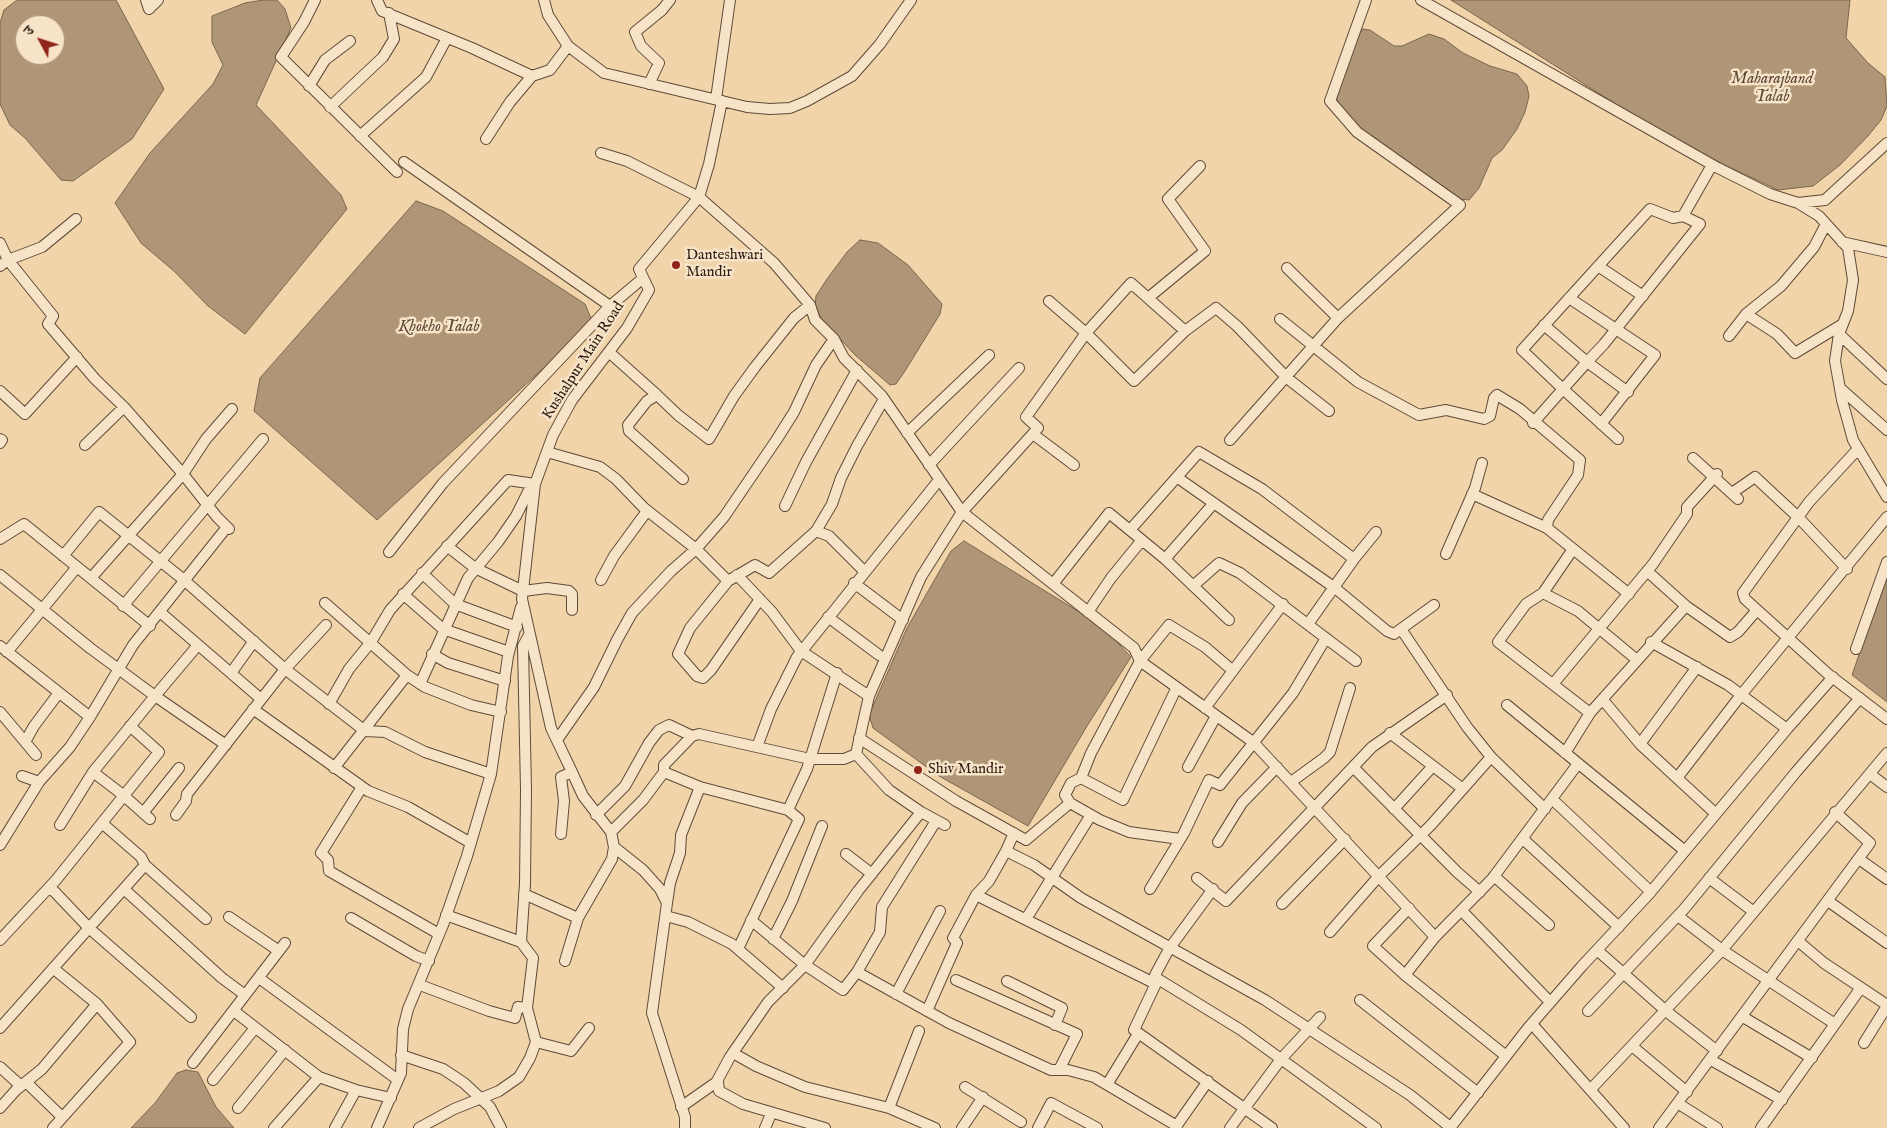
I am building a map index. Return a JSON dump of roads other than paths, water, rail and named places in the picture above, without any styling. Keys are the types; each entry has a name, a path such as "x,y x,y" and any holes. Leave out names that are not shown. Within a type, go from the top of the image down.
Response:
{"street":[{"path":"146,0 149,8 158,0"},
{"path":"315,0 304,22 281,57 397,172"},
{"path":"377,0 382,10 532,76"},
{"path":"544,0 548,15 568,46 604,73 758,108 790,108 828,91 852,76 865,63 911,0"},
{"path":"649,84 659,63 641,46 635,32 662,10 670,0"},
{"path":"699,197 715,139 730,0"},
{"path":"1230,440 1314,348 1338,318 1460,205 1357,132 1330,101 1366,0"},
{"path":"1421,0 1712,165 1770,194 1798,203 1819,216 1848,248 1853,280 1848,311 1839,334 1835,362 1857,450 1887,497"},
{"path":"330,107 383,58 394,39 389,13"},
{"path":"360,136 426,77 447,38"},
{"path":"309,86 325,60 350,41"},
{"path":"486,139 510,102 532,76 550,70 568,46"},
{"path":"1819,216 1825,200 1887,142"},
{"path":"601,153 627,161 699,197 774,263 810,305 815,320 834,339 844,358 884,399 962,512 1134,648 1140,661 1176,689 1253,742 1315,806 1435,937"},
{"path":"404,162 610,306"},
{"path":"1683,216 1712,165"},
{"path":"1148,298 1205,251 1168,199 1200,166"},
{"name":"Kushalpur Main Road","path":"611,832 596,815 572,772 551,728 530,635 523,595 535,484 547,452 572,400 610,353 649,290 642,279 639,269 699,197"},
{"path":"1798,203 1825,200"},
{"path":"1533,423 1563,389 1587,362 1616,329 1700,224 1683,216 1673,218 1650,209 1522,350 1563,389 1618,440"},
{"path":"4,263 42,247 76,219"},
{"path":"1729,336 1746,314 1781,286 1814,247 1826,224"},
{"path":"1842,242 1887,252"},
{"path":"0,243 4,263 53,316 48,324 183,474 208,503 226,530 133,645 120,669 70,747 39,782 0,844"},
{"path":"1598,266 1643,296"},
{"path":"1287,268 1338,318"},
{"path":"389,552 443,483 610,306 642,279"},
{"path":"856,754 869,696 921,576 962,512 1038,428 1026,417 1086,333 1131,283 1185,331"},
{"path":"1569,298 1655,355 1628,392 1601,424"},
{"path":"1050,301 1086,333 1134,382 1185,331 1216,308 1237,326 1287,378 1329,411"},
{"path":"610,353 678,415 709,439 734,396 755,367 794,318 810,305"},
{"path":"1746,314 1777,334 1796,353 1843,324"},
{"path":"1280,320 1358,382 1419,416 1446,410 1484,419 1490,416 1494,398 1497,396 1520,409 1533,423 1580,460 1578,475 1548,520 1547,528"},
{"path":"1544,325 1587,362 1628,392"},
{"path":"1839,334 1887,379"},
{"path":"556,740 594,687 612,648 632,613 671,570 696,549 724,517 794,412 816,365 834,339"},
{"path":"907,433 989,355"},
{"path":"0,391 25,414 77,357"},
{"path":"929,465 1019,368"},
{"path":"785,506 806,462 857,370"},
{"path":"1840,388 1887,430"},
{"path":"657,395 647,401 632,420 628,426 629,431 683,479"},
{"path":"760,599 711,670 703,678 697,676 678,654 690,628 728,581 754,565 769,573 816,531 832,504 841,478 857,446 884,399"},
{"path":"85,445 124,408"},
{"path":"90,578 130,536 183,474 206,440 232,409"},
{"path":"1033,434 1074,465"},
{"path":"123,606 263,438"},
{"path":"0,439 2,440 0,443"},
{"path":"1857,450 1809,502 1743,593 1745,599 1788,638 1833,677 1887,719"},
{"path":"547,452 600,467 616,479 648,511 696,549 728,581"},
{"path":"1130,530 1199,452 1262,489 1354,559"},
{"path":"1693,458 1716,476 1735,496 1755,477 1799,518 1847,569"},
{"path":"1446,554 1472,494 1482,463"},
{"path":"1553,684 1647,571 1687,514 1686,507 1716,476"},
{"path":"1178,478 1335,588 1387,631 1394,634 1434,605"},
{"path":"329,704 349,669 370,642 390,610 508,480 535,484"},
{"path":"757,747 790,669 801,650 939,480"},
{"path":"420,684 443,629 475,568 498,542 516,516 530,488 535,484"},
{"path":"1472,494 1547,528 1629,594"},
{"path":"1165,559 1214,503"},
{"path":"601,580 614,556 648,511"},
{"path":"63,556 99,512 184,580 285,669 365,731 385,732 426,752 491,774"},
{"path":"1053,584 1109,513 1165,559 1229,620"},
{"path":"1677,778 1741,695 1847,569 1887,517"},
{"path":"0,540 24,524 150,626"},
{"path":"816,531 829,536 864,571"},
{"path":"1308,624 1354,559 1376,532"},
{"path":"1088,612 1111,578 1142,540"},
{"path":"447,546 475,568 523,595 547,588 564,589 572,594 572,610"},
{"path":"1573,549 1543,593 1526,604 1498,642 1590,713"},
{"path":"1856,649 1887,562"},
{"path":"1193,586 1219,563 1240,573 1284,604 1356,661"},
{"path":"77,567 43,609 4,649 58,694 90,717"},
{"path":"1647,571 1686,606 1730,637 1738,632 1757,610"},
{"path":"422,573 455,604 517,627"},
{"path":"0,575 155,696 226,744"},
{"path":"737,575 772,612 801,650 869,696"},
{"path":"854,583 903,620"},
{"path":"1543,593 1578,611 1637,660"},
{"path":"403,594 443,629 510,652"},
{"path":"377,1128 401,1073 403,1029 408,1009 420,985 446,915 471,843 491,774 510,652 523,595"},
{"path":"325,603 420,684 461,702 501,712"},
{"path":"1205,708 1284,604"},
{"path":"1565,753 1590,713 1651,642 1686,606"},
{"path":"160,612 260,699"},
{"path":"828,618 879,655"},
{"path":"176,815 186,801 187,794 260,699 326,625"},
{"path":"1180,840 1129,832 1091,815 1070,803 1065,795 1071,783 1081,778 1140,661 1169,625 1205,647 1232,670"},
{"path":"1401,629 1467,726 1491,757 1545,808"},
{"path":"521,942 526,790 523,646 530,635"},
{"path":"1150,889 1180,840 1209,780 1220,785 1293,693 1326,638"},
{"path":"231,673 254,641"},
{"path":"1651,642 1697,667 1741,695 1787,729"},
{"path":"60,826 93,772 198,645"},
{"path":"432,654 448,663 505,681"},
{"path":"1640,744 1697,667"},
{"path":"788,810 810,759 837,673"},
{"path":"334,768 408,675"},
{"path":"1006,851 1052,878 1081,898 1169,949 1266,1000 1410,1095 1450,1128 1550,1002 1651,892 1787,729 1833,677"},
{"path":"1291,782 1330,752 1350,688"},
{"path":"1081,778 1123,800 1176,689"},
{"path":"25,742 34,726 58,694"},
{"path":"1196,878 1226,901 1372,747 1447,695"},
{"path":"1588,1011 1678,916 1796,772 1860,698"},
{"path":"1603,700 1640,744 1716,814"},
{"path":"1507,705 1577,765 1590,772 1685,852"},
{"path":"253,709 368,791 408,807 471,843"},
{"path":"0,712 36,755"},
{"path":"1188,767 1216,716"},
{"path":"0,940 50,888 159,752 130,726"},
{"path":"596,815 626,786 649,743 660,730 669,726 692,736"},
{"path":"1390,733 1462,789"},
{"path":"565,961 578,918 612,859 614,847 611,832 643,800 664,772 664,765 692,736 699,734 810,759 844,759 856,754"},
{"path":"859,738 956,801 1026,840 1070,803"},
{"path":"1591,1089 1722,950 1887,753"},
{"path":"751,920 804,965 843,990 857,972 880,932 882,907 940,823 889,790 856,754"},
{"path":"1330,932 1379,876 1420,835 1491,757"},
{"path":"1405,975 1435,937 1494,876 1577,765"},
{"path":"1394,808 1433,766"},
{"path":"1218,842 1242,804 1277,767"},
{"path":"1353,767 1457,872 1480,892"},
{"path":"93,772 124,795 146,816 180,768"},
{"path":"561,834 564,802 561,777 572,772"},
{"path":"664,772 700,787 788,810 799,819 738,949"},
{"path":"1870,774 1887,787"},
{"path":"22,776 39,782"},
{"path":"362,787 321,853 328,860 329,871 439,934"},
{"path":"685,1128 685,1117 652,1013 670,883 680,853 681,836 700,787"},
{"path":"1552,800 1651,892"},
{"path":"681,1107 717,1081 768,1002 804,965 921,812"},
{"path":"1660,1128 1870,843 1836,812"},
{"path":"1026,919 1091,815"},
{"path":"102,823 141,856 145,865 206,919"},
{"path":"774,939 792,901 822,826"},
{"path":"927,1010 957,943 953,938 976,895 989,880 1006,851 1014,833"},
{"path":"1282,904 1345,839"},
{"path":"1523,839 1619,926"},
{"path":"614,847 643,870 660,889 667,902"},
{"path":"846,854 872,874"},
{"path":"1858,859 1887,879"},
{"path":"0,1028 90,930 145,865"},
{"path":"1494,876 1549,925"},
{"path":"1710,878 1754,912"},
{"path":"50,888 90,930 191,1017"},
{"path":"1212,889 1169,949 1155,975 1157,981 1134,1030 1272,1128"},
{"path":"125,890 222,978 245,995"},
{"path":"524,894 578,918"},
{"path":"976,895 1157,981 1240,1030 1376,1128"},
{"path":"1828,900 1887,943"},
{"path":"1409,908 1373,946 1405,975 1506,1056"},
{"path":"896,994 940,911"},
{"path":"1462,911 1550,1002"},
{"path":"419,1128 433,1126 454,1109 499,1091 519,1077 530,1058 536,1042 527,1008 533,958 521,942 446,915"},
{"path":"666,916 688,922 738,949 783,988"},
{"path":"1678,916 1722,950 1835,1024"},
{"path":"193,1063 282,947 229,917"},
{"path":"351,918 416,956 429,961"},
{"path":"1798,941 1860,989 1887,1006 1864,1043"},
{"path":"1597,950 1714,1056 1782,1100"},
{"path":"53,1128 130,1042 97,1004 54,969"},
{"path":"857,972 1006,1050 1051,1070 1094,1077 1176,1127 1208,1082"},
{"path":"259,978 329,1032 398,1080"},
{"path":"956,980 1077,1034 1059,1070"},
{"path":"1007,981 1062,1008 1055,1025"},
{"path":"420,985 489,1011 515,1018 518,1007 527,1008"},
{"path":"1762,1128 1860,989"},
{"path":"1360,1000 1478,1093"},
{"path":"0,1108 42,1069 97,1004"},
{"path":"234,1011 319,1077 356,1090 391,1098"},
{"path":"1230,1128 1281,1059 1320,1017"},
{"path":"1743,1017 1812,1058"},
{"path":"1532,1024 1624,1128"},
{"path":"214,1080 255,1028"},
{"path":"536,1042 572,1051 589,1028"},
{"path":"889,1108 919,1031"},
{"path":"1108,1084 1138,1034"},
{"path":"1632,1046 1687,1092"},
{"path":"238,1108 285,1050"},
{"path":"734,1053 756,1066 805,1087 889,1108 935,1128"},
{"path":"401,1055 442,1069 481,1098 490,1107 501,1128"},
{"path":"0,1066 62,1116"},
{"path":"274,1128 319,1077"},
{"path":"717,1081 718,1091 743,1104 771,1114 826,1128"},
{"path":"965,1086 1021,1122"},
{"path":"335,1128 356,1090"},
{"path":"962,1128 983,1097"},
{"path":"1038,1128 1051,1103 1096,1128"},
{"path":"1679,1104 1717,1128"},
{"path":"765,1128 771,1114"}],"water":[{"path":"17,0 116,0 164,89 132,139 73,181 61,180 25,138 10,125 0,104 0,23 4,10"},
{"path":"277,0 285,9 291,28 256,105 341,195 347,209 245,334 208,306 175,272 141,243 115,203 150,153 213,84 223,65 212,42 212,16 245,3"},
{"name":"Maharajband Talab","path":"1451,0 1850,0 1846,38 1868,63 1885,77 1887,106 1881,120 1868,136 1840,165 1813,186 1778,190 1693,150 1630,113"},
{"path":"1363,29 1370,30 1394,46 1402,46 1429,34 1444,39 1463,53 1490,66 1517,74 1527,86 1529,96 1525,112 1517,129 1502,150 1492,158 1479,188 1469,200 1448,198 1349,122 1335,96 1352,42"},
{"name":"Khokho Talab","path":"416,201 443,211 585,304 593,323 377,520 254,411 260,378"},
{"path":"860,240 878,243 908,265 942,304 940,314 896,384 890,385 855,355 821,318 815,307 816,296 827,279 847,252"},
{"path":"964,541 1102,626 1131,657 1087,726 1028,826 939,776 873,728 869,715 907,628 951,551"},
{"path":"1887,574 1887,702 1852,675"},
{"path":"186,1070 198,1072 216,1107 234,1128 131,1128 155,1103 177,1073"}],"place":[{"name":"Danteshwari Mandir","path":"676,265"},
{"name":"Shiv Mandir","path":"918,770"}]}
